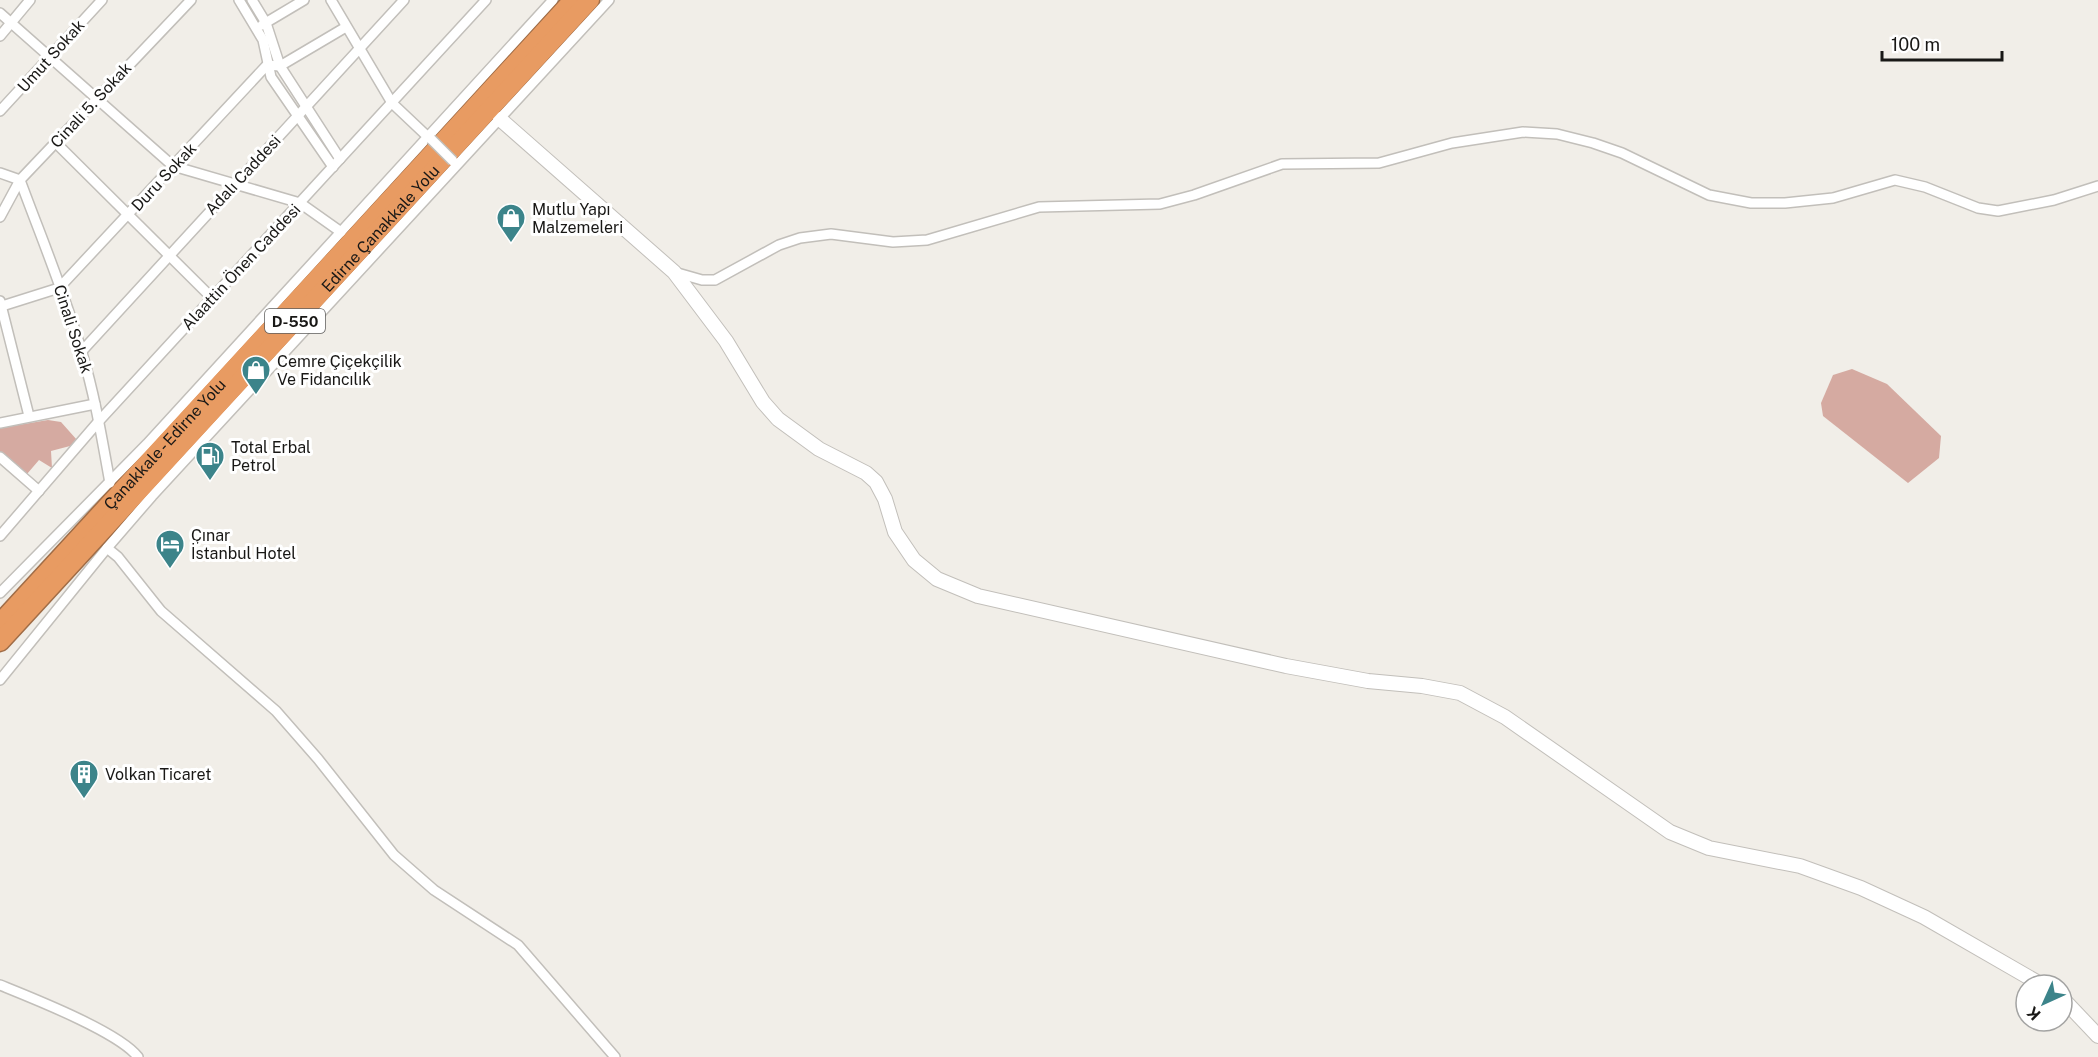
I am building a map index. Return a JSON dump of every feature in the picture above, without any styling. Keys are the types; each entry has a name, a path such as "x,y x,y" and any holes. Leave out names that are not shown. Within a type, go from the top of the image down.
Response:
{"highway":[{"name":"Çanakkale - Edirne Yolu","path":"0,623 432,141 573,0"},
{"name":"Edirne Çanakkale Yolu","path":"0,642 147,493 440,173 527,68 570,31 590,0"}],"street":[{"path":"0,36 30,0"},
{"name":"Umut Sokak","path":"0,111 102,0"},
{"name":"Cinali 5. Sokak","path":"0,217 20,180 191,0"},
{"path":"239,0 267,50 267,65 275,84 336,163"},
{"path":"252,0 266,23 272,49 280,66 336,163"},
{"path":"256,28 304,0"},
{"path":"331,0 392,103 453,161"},
{"name":"Adalı Caddesi","path":"82,351 404,0"},
{"name":"Alaattin Önen Caddesi","path":"0,537 99,421 486,0"},
{"path":"0,593 110,483 341,232 432,141 553,0"},
{"path":"440,173 500,119 528,88 570,31 609,0"},
{"path":"0,13 173,166 300,202 341,232"},
{"path":"267,65 280,66 346,27"},
{"name":"Duru Sokak","path":"59,288 267,65"},
{"path":"527,68 528,88"},
{"path":"500,119 675,272 726,341 770,411 801,438 872,477 882,489 891,523 907,552 925,571 951,586 978,596 1286,666 1368,681 1460,693 1505,717 1670,832 1704,847 1800,866 1861,888 1924,917 2021,973"},
{"path":"675,272 697,279 716,280 778,245 800,238 831,234 894,242 927,240 1039,207 1160,204 1194,195 1282,164 1379,163 1452,143 1523,132 1557,135 1593,143 1622,153 1709,195 1751,203 1796,203 1833,198 1895,180 1925,187 1978,208 1998,210 2054,200 2098,186"},
{"path":"56,143 212,298"},
{"path":"0,173 20,180"},
{"name":"Cinali Sokak","path":"20,180 82,351 99,421 110,483"},
{"path":"29,416 1,303 59,288"},
{"path":"0,423 95,404"},
{"path":"0,457 39,491"},
{"path":"0,680 147,493"},
{"path":"106,548 118,557 161,611 276,711 318,759 394,855 434,890 518,945 615,1057"},
{"path":"0,985 82,1022 128,1047 138,1057"},
{"path":"2074,1011 2098,1036"}],"shaded area":[{"path":"1852,369 1887,384 1941,436 1939,458 1908,483 1823,416 1821,403 1833,375"},
{"path":"48,420 61,422 77,440 70,446 51,451 52,468 39,460 27,474 0,451 0,428"}],"place":[{"name":"Mutlu Yapı Malzemeleri","path":"511,244"},
{"name":"Cemre Çiçekçilik Ve Fidancılık","path":"256,396"},
{"name":"Total Erbal Petrol","path":"210,482"},
{"name":"Çınar İstanbul Hotel","path":"170,570"},
{"name":"Volkan Ticaret","path":"84,800"}]}
